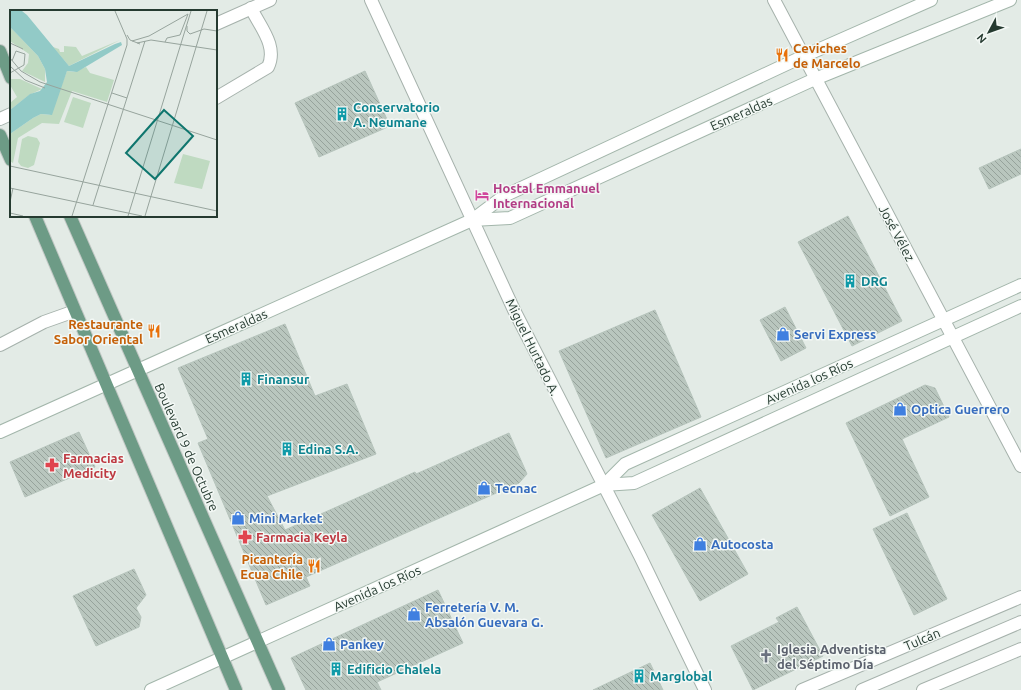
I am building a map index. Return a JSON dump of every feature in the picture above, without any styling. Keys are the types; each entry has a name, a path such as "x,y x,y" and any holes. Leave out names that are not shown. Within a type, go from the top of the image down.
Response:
{"main road":[{"path":"217,24 270,0"},
{"name":"Miguel Hurtado A.","path":"371,0 514,310 640,556 705,690"},
{"name":"José Vélez","path":"774,0 1021,466"},
{"name":"Esmeraldas","path":"0,432 472,220 504,196 804,56 931,0"},
{"name":"Esmeraldas","path":"472,220 510,218 816,79 1010,0"},
{"path":"217,97 268,66 271,61 272,56 269,41 251,8"},
{"path":"0,51 10,76"},
{"path":"0,119 10,114"},
{"path":"0,135 10,158"},
{"path":"35,217 74,312 236,690"},
{"name":"Boulevard 9 de Octubre","path":"70,217 279,690"},
{"name":"Avenida los Ríos","path":"151,690 603,485 625,464 1021,285"},
{"name":"Avenida los Ríos","path":"603,485 634,483 1021,306"},
{"path":"0,345 44,322 74,312"},
{"name":"Tulcán","path":"802,690 1021,597"},
{"path":"862,690 1021,622"},
{"path":"923,690 1021,649"}],"building":[{"name":"Conservatorio A. Neumane","path":"365,71 390,126 319,157 295,103"},
{"path":"1021,149 1021,174 989,189 979,168"},
{"name":"DRG","path":"848,216 902,321 852,346 798,242"},
{"name":"Servi Express","path":"785,307 806,348 781,361 760,320"},
{"path":"655,310 701,417 606,458 559,351"},
{"path":"285,324 315,396 347,384 376,454 267,496 285,530 415,472 416,474 509,433 527,474 519,483 306,577 310,586 266,605 198,443 208,439 178,368"},
{"path":"925,385 935,388 949,417 902,439 929,497 890,516 846,423"},
{"name":"Farmacias Medicity","path":"79,432 95,467 25,497 10,462"},
{"name":"Autocosta","path":"700,488 748,574 700,601 652,515"},
{"path":"907,513 947,599 914,615 873,529"},
{"path":"134,569 146,595 136,608 141,617 139,627 96,646 73,596"},
{"path":"438,590 463,643 377,682 381,690 306,690 291,658"},
{"name":"Iglesia Adventista del Séptimo Día","path":"797,607 823,656 753,690 731,646 779,622 776,618"},
{"name":"Marglobal","path":"650,663 663,690 593,690"}],"place":[{"name":"Ceviches de Marcelo","path":"782,55"},
{"name":"Conservatorio A. Neumane","path":"342,114"},
{"name":"Hostal Emmanuel Internacional","path":"482,195"},
{"name":"DRG","path":"850,281"},
{"name":"Restaurante Sabor Oriental","path":"154,331"},
{"name":"Servi Express","path":"783,334"},
{"name":"Finansur","path":"246,379"},
{"name":"Optica Guerrero","path":"900,409"},
{"name":"Edina S.A.","path":"287,449"},
{"name":"Farmacias Medicity","path":"52,465"},
{"name":"Tecnac","path":"484,488"},
{"name":"Mini Market","path":"238,518"},
{"name":"Farmacia Keyla","path":"245,537"},
{"name":"Autocosta","path":"700,544"},
{"name":"Picantería Ecua Chile","path":"314,566"},
{"name":"Ferretería V. M. Absalón Guevara G.","path":"414,614"},
{"name":"Pankey","path":"329,644"},
{"name":"Iglesia Adventista del Séptimo Día","path":"766,656"},
{"name":"Edificio Chalela","path":"336,669"},
{"name":"Marglobal","path":"639,676"}]}
